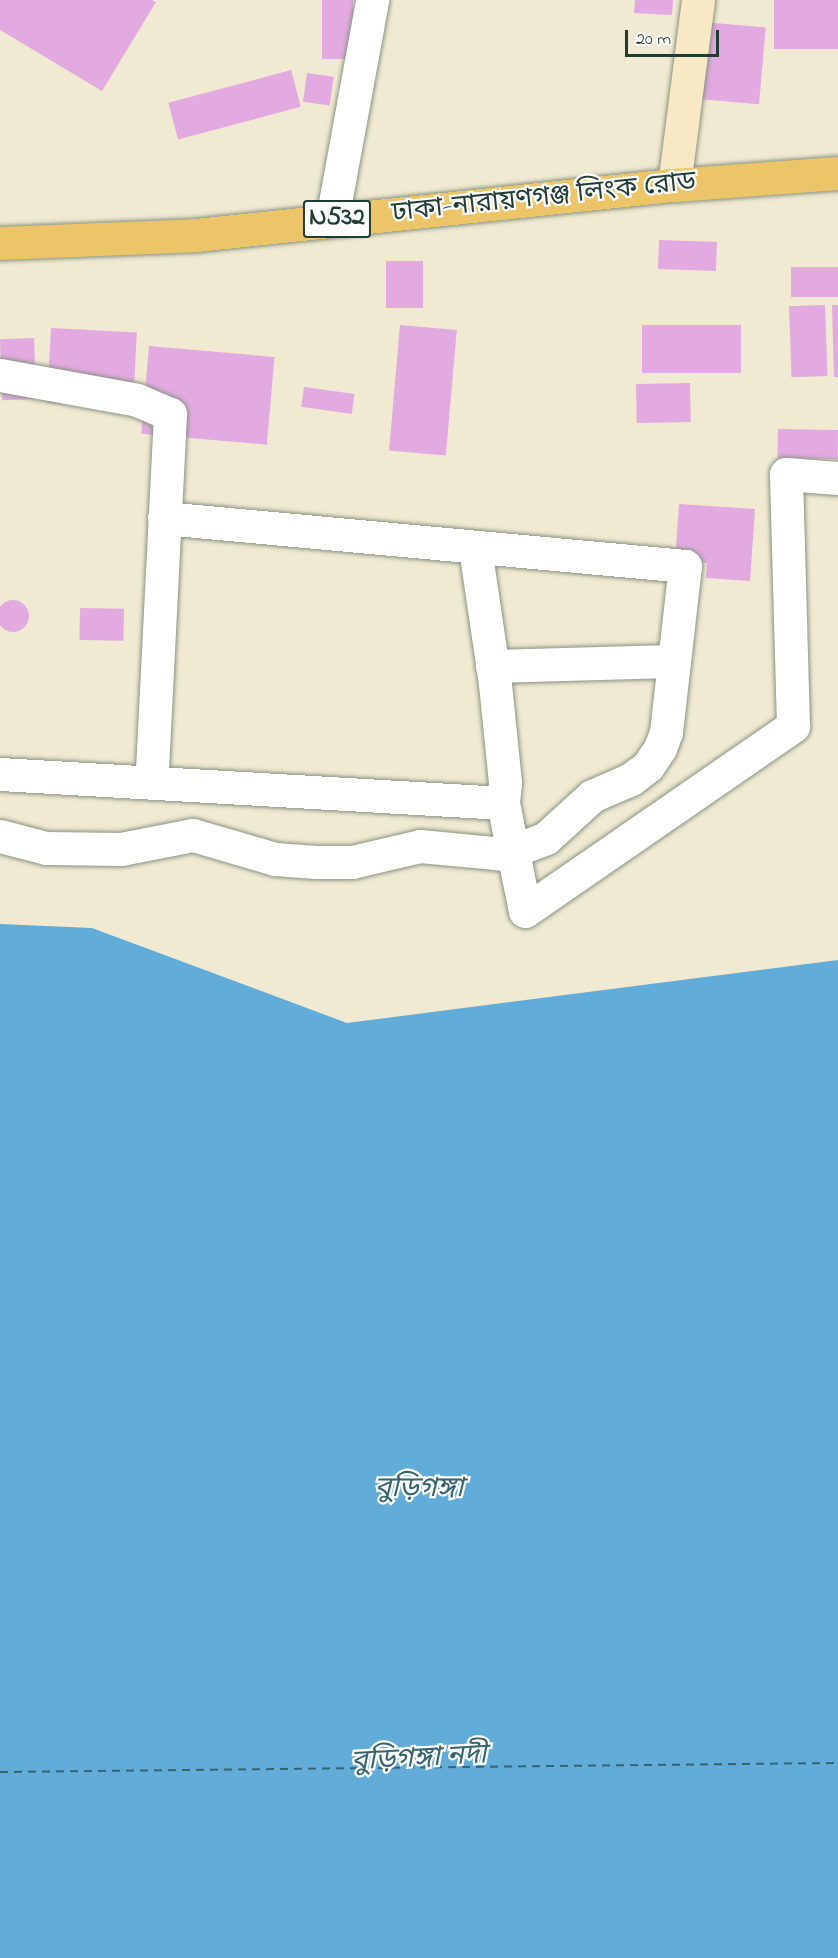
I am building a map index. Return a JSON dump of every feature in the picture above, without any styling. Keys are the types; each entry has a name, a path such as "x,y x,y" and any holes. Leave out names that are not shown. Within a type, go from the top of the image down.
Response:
{"highway":[{"name":"ঢাকা-নারায়ণগঞ্জ লিংক রোড","path":"0,243 196,235 674,185 838,173"}],"main road":[{"path":"674,185 698,0"}],"street":[{"path":"332,219 372,0"},
{"path":"0,375 137,400 170,414 151,783"},
{"path":"475,548 492,666 505,783 503,803 525,911 793,726 786,474 838,478"},
{"path":"0,836 46,848 121,849 193,835 276,859 316,862 352,862 420,846 505,854 513,848 546,838 592,796 631,779 648,766 666,732 672,661 685,566 165,518"},
{"path":"492,666 672,661"},
{"path":"0,774 503,803"}],"water":[{"name":"বুড়িগঙ্গা","path":"0,924 92,928 347,1023 838,960 838,1958 0,1958"}],"building":[{"path":"0,0 152,0 156,2 102,91 0,30"},
{"path":"322,0 353,0 353,59 322,59"},
{"path":"635,0 673,0 672,15 634,13"},
{"path":"774,0 838,0 838,49 774,49"},
{"path":"703,22 766,27 759,104 696,99"},
{"path":"291,70 301,107 178,140 168,103"},
{"path":"307,73 334,77 330,105 303,102"},
{"path":"659,240 717,242 716,271 658,269"},
{"path":"386,261 423,261 423,308 386,308"},
{"path":"791,267 838,267 838,297 791,297"},
{"path":"825,305 827,376 791,377 789,306"},
{"path":"832,305 838,305 838,377 834,377"},
{"path":"400,325 457,330 446,455 389,451"},
{"path":"642,325 741,325 741,373 642,373"},
{"path":"51,328 137,333 133,407 47,403"},
{"path":"34,338 36,399 2,400 0,339"},
{"path":"149,346 275,357 267,445 141,434"},
{"path":"690,383 691,422 637,423 636,384"},
{"path":"304,387 355,394 352,414 301,407"},
{"path":"778,429 838,430 837,459 777,458"},
{"path":"679,504 755,509 750,581 706,578 707,563 675,561"},
{"path":"13,600 24,605 29,616 24,627 13,632 2,627 -3,616 2,605"},
{"path":"80,608 124,609 123,641 79,640"}],"ferry route":[{"path":"0,1772 838,1763"}],"water label":[{"name":"বুড়িগঙ্গা নদী","path":"419,1760"}]}
